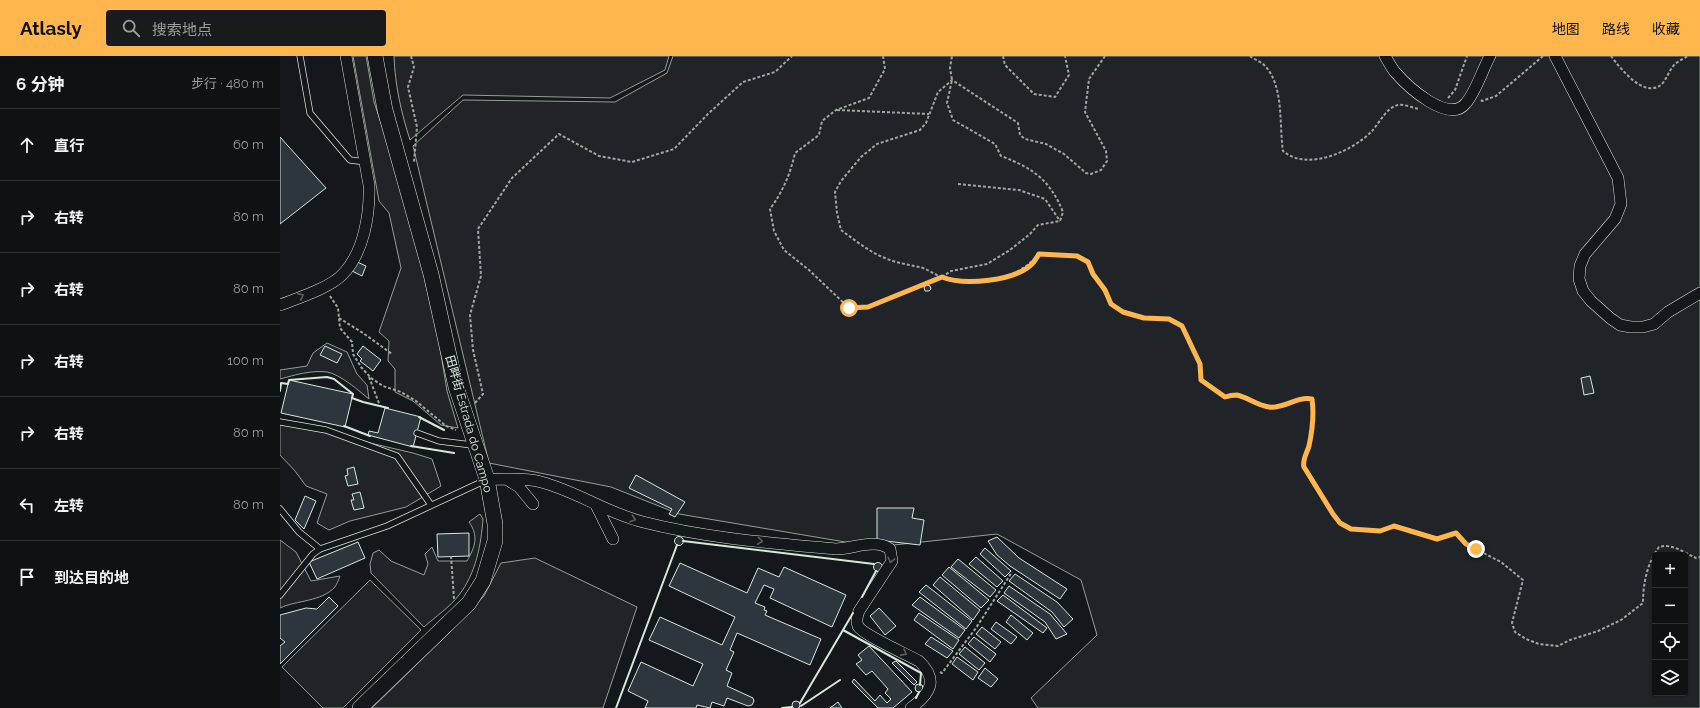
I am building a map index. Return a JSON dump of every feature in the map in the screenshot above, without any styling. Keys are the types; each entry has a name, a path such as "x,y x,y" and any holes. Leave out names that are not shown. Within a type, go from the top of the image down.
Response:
{"main road":[{"name":"田畔街 Estrada do Campo","path":"360,708 469,603 483,580 492,555 495,541 495,524 486,479 456,387 431,274 385,110 378,72 377,56"}],"street":[{"path":"280,305 322,287 343,274 352,263 366,223 370,202 366,162 346,56"},
{"path":"1386,56 1394,70 1404,81 1438,107 1453,110 1466,103 1490,56"},
{"path":"1555,56 1618,178 1619,184 1621,204 1615,219 1585,254 1580,266 1579,279 1583,291 1591,301 1610,318 1631,328 1654,324 1668,312 1700,293"},
{"path":"486,479 541,482 640,522 698,534 835,549 870,544 884,544 892,553 892,561 859,611 857,623 865,632 919,661 925,666 929,673 930,688 926,696 911,708"},
{"path":"508,480 519,487 534,504"},
{"path":"596,505 613,539"}],"lane":[{"path":"300,56 310,113 350,160 366,162"},
{"path":"280,422 326,430 397,456 431,505"},
{"path":"417,432 439,441 474,443"},
{"path":"280,595 313,554 320,549 387,526 486,479"},
{"path":"280,509 299,532 320,549"}],"path":[{"path":"465,414 483,394 473,350 470,315 481,276 478,229 512,178 559,134 600,156 632,162 674,149 708,114 743,82 775,72 792,56"},
{"path":"883,56 885,69 869,98 836,110 822,121 819,135 795,153 790,173 783,191 770,209 774,231 784,250 809,270 849,308 868,307 942,277 951,271 987,264 1010,250 1030,234 1038,225 1060,221"},
{"path":"952,56 950,68 952,80 947,103 954,120 995,144 1001,156 1019,163 1043,178 1056,196 1063,212 1060,221"},
{"path":"1003,56 1005,65 1034,94 1055,97 1069,75 1065,56"},
{"path":"952,80 1018,123 1020,135 1025,139 1046,144 1064,154 1081,170 1091,174 1101,170 1107,161 1106,151 1085,112 1089,79 1105,56"},
{"path":"1250,56 1264,65 1271,74 1275,84 1279,106 1283,151 1295,158 1315,159 1334,154 1354,145 1372,131 1385,113 1398,105 1406,105 1421,110 1438,107 1455,90 1467,56"},
{"path":"1466,103 1480,94 1482,101 1496,96 1543,56"},
{"path":"1612,56 1625,74 1636,83 1653,88 1660,85 1675,65 1688,56"},
{"path":"952,80 938,92 926,123 920,130 877,144 861,157 841,181 835,192 837,213 841,230 866,248 889,260 923,268 952,281 977,282 996,279 1027,267 1032,264 1039,254 1077,256 1088,262 1093,274 1105,290 1111,304 1123,312 1144,318 1169,319 1182,326 1200,364 1201,380 1225,397 1238,395 1253,403 1269,407 1278,407 1303,398 1312,399 1313,408 1309,446 1303,463 1320,496 1340,523 1351,529 1363,531 1380,531 1394,526 1437,539 1456,533 1466,544 1501,562 1523,580 1512,623 1515,632 1526,639 1539,644 1558,646 1570,640 1598,632 1621,620 1643,603 1643,587 1648,570 1659,548 1665,546 1674,548 1696,558 1700,557"},
{"path":"836,110 929,114"},
{"path":"958,184 1019,190 1045,199 1060,221"},
{"path":"322,287 338,308 340,328 352,342 353,354 368,375 383,386 401,392 416,401 446,426 474,443"},
{"path":"339,318 392,354"},
{"path":"368,375 380,406"},
{"path":"451,556 456,616"},
{"path":"942,673 976,628 1012,572"}],"shaded area":[{"path":"353,56 366,56 374,102 406,198 438,336 447,391 458,428 441,425 413,401 395,392 395,369 388,361 389,341 379,332 401,268 389,213 379,201"},
{"path":"394,56 669,56 665,70 610,98 463,95 410,140 399,98"},
{"path":"673,56 1700,56 1700,708 1038,708 1031,698 1097,635 1081,580 997,534 875,547 679,514 611,487 489,463 413,146 463,100 615,102 667,73"},
{"path":"327,343 347,352 357,374 367,385 369,399 355,387 332,373 309,372 280,379 280,370 307,366 313,353"},
{"path":"280,422 413,453 432,459 441,486 406,507 350,521 329,530 317,523 327,494 306,486 295,471 280,455"},
{"path":"480,514 483,519 481,539 477,558 470,578 459,595 447,608 424,627 371,573 370,564 373,553 379,550 391,561 424,575 428,564 425,554 432,547 438,561 467,561 475,542 474,532 469,522"},
{"path":"280,540 296,552 311,581 340,576 335,587 329,592 316,598 280,608"},
{"path":"535,558 637,607 603,708 372,708 457,625 484,596 501,563"},
{"path":"370,580 421,630 343,708 323,708 282,667"}],"building":[{"path":"280,137 326,188 280,224"},
{"path":"355,261 366,266 362,276 350,270"},
{"path":"927,285 930,286 931,289 929,291 925,291 924,287"},
{"path":"325,346 342,354 337,363 320,355"},
{"path":"363,346 381,360 373,371 360,361 362,359 357,354"},
{"path":"1590,376 1594,393 1584,395 1581,378"},
{"path":"289,380 353,394 345,427 281,413"},
{"path":"385,408 421,417 413,447 368,435 369,431 378,433"},
{"path":"354,467 358,484 348,486 345,476 348,475 347,469"},
{"path":"636,475 685,502 675,517 669,514 672,509 629,488"},
{"path":"360,492 364,508 354,510 351,500 354,500 352,494"},
{"path":"305,496 316,501 304,529 295,520"},
{"path":"877,508 914,508 912,518 924,520 920,545 877,540"},
{"path":"469,533 469,556 438,557 437,534"},
{"path":"679,536 684,541 679,546 674,541"},
{"path":"997,537 1019,558 1067,589 1060,599 1010,566 997,555 988,541"},
{"path":"358,542 365,558 317,579 309,562"},
{"path":"985,548 1011,571 1005,577 980,554"},
{"path":"976,557 1003,581 997,587 969,564"},
{"path":"958,559 996,590 990,597 951,567"},
{"path":"680,563 747,593 758,568 779,577 784,567 846,595 832,627 770,598 774,589 764,585 755,603 765,607 764,610 767,611 765,615 821,639 810,665 737,633 730,650 734,652 726,670 732,673 727,686 753,698 754,701 752,705 748,706 727,698 724,706 712,702 710,708 697,705 696,708 645,708 648,701 628,691 641,662 693,686 703,664 649,640 660,617 722,645 735,617 669,586"},
{"path":"876,563 880,563 882,567 880,571 876,571 874,569 874,565"},
{"path":"949,567 989,600 981,608 942,575"},
{"path":"1015,574 1057,602 1073,619 1064,627 1052,612 1009,581"},
{"path":"940,577 980,610 973,620 933,585"},
{"path":"926,585 972,621 966,629 919,592"},
{"path":"1009,586 1050,614 1067,634 1056,639 1045,622 1004,593"},
{"path":"1003,595 1047,628 1043,633 997,601"},
{"path":"329,597 338,606 280,664 280,646 285,642 280,638 280,615 306,608 317,609"},
{"path":"920,597 965,630 959,638 912,605"},
{"path":"879,608 896,626 885,635 870,616"},
{"path":"919,613 959,640 953,649 914,620"},
{"path":"1011,615 1033,633 1027,640 1006,622"},
{"path":"996,622 1017,637 1011,644 991,629"},
{"path":"982,627 1001,642 995,649 976,634"},
{"path":"931,637 953,651 947,658 925,644"},
{"path":"974,637 996,654 990,662 968,644"},
{"path":"869,646 912,692 893,708 878,708 852,682 854,679 875,701 880,695 887,703 891,699 885,693 888,689 872,671 866,675 856,664 862,660 858,655"},
{"path":"965,647 985,663 979,670 959,654"},
{"path":"957,657 978,672 973,680 952,664"},
{"path":"896,661 917,682 914,685 892,663"},
{"path":"985,668 998,679 991,687 978,678"},
{"path":"919,684 922,685 922,691 919,692 916,691 915,688 916,685"},
{"path":"794,701 798,701 800,705 798,709 794,709 792,707 792,703"},
{"path":"838,702 842,708 830,708"}],"wall":[{"path":"280,391 281,383 288,384 289,380 327,377 334,379 353,394 352,398 388,408"},
{"path":"419,417 444,430"},
{"path":"344,426 370,436"},
{"path":"411,446 454,453"},
{"path":"683,541 874,564"},
{"path":"616,708 677,545"},
{"path":"862,597 876,571"},
{"path":"800,703 853,613"},
{"path":"843,630 921,673 920,685"},
{"path":"801,706 840,680"},
{"path":"916,698 919,692"},
{"path":"782,708 792,707"}],"route":[{"path":"849,308 868,307 942,277 952,281 977,282 996,279 1022,270 1032,264 1039,254 1077,256 1088,262 1093,274 1105,290 1111,304 1123,312 1144,318 1169,319 1176,321 1182,326 1200,364 1201,380 1225,397 1238,395 1253,403 1269,407 1278,407 1303,398 1312,399 1313,408 1309,446 1303,463 1307,474 1320,496 1340,523 1351,529 1363,531 1380,531 1394,526 1437,539 1456,533 1466,544 1476,549"}]}
